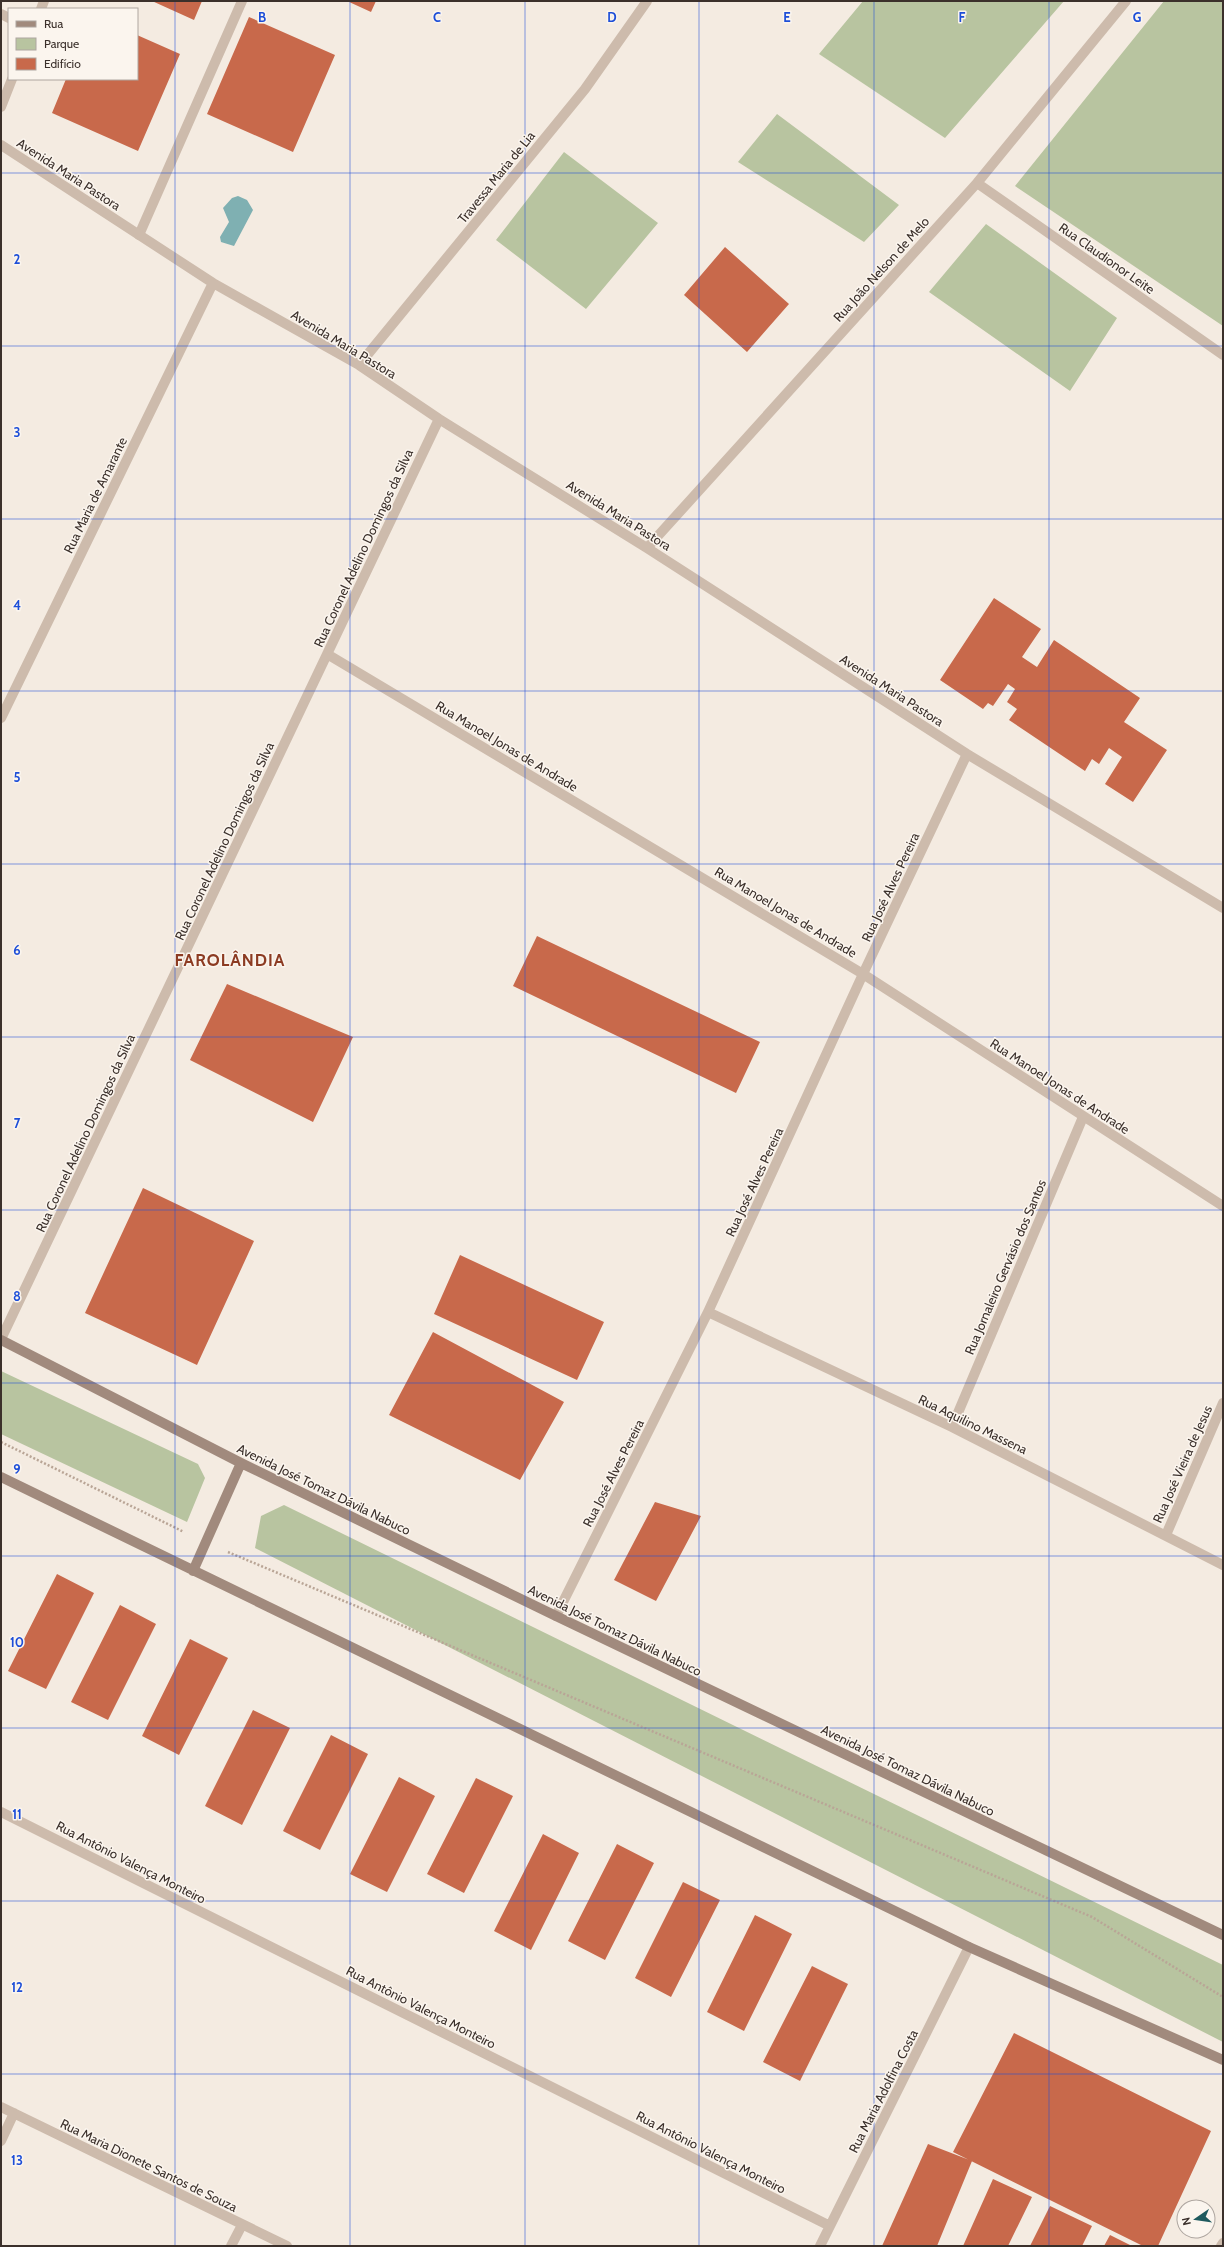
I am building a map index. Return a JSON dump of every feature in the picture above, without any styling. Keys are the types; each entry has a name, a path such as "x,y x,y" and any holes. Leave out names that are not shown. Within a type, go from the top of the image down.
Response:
{"main road":[{"name":"Avenida José Tomaz Dávila Nabuco","path":"1,1339 241,1463 556,1616 1223,1935"},
{"path":"193,1571 241,1463"},
{"path":"1,1477 969,1948 1223,2060"}],"street":[{"path":"139,235 242,1"},
{"name":"Travessa Maria de Lia","path":"359,365 585,89 647,1"},
{"name":"Rua João Nelson de Melo","path":"647,548 977,183 1126,1"},
{"path":"1,108 12,80"},
{"name":"Avenida Maria Pastora","path":"1,145 213,283 359,365 439,419 647,548 967,754 1223,908"},
{"name":"Rua Claudionor Leite","path":"977,183 1223,355"},
{"name":"Rua Maria de Amarante","path":"1,718 213,283"},
{"name":"Rua Coronel Adelino Domingos da Silva","path":"1,1339 439,419"},
{"name":"Rua Manoel Jonas de Andrade","path":"327,654 863,974 1082,1117 1223,1206"},
{"name":"Rua José Alves Pereira","path":"556,1616 708,1312 863,974 967,754"},
{"name":"Rua Jornaleiro Gervásio dos Santos","path":"952,1427 1082,1117"},
{"name":"Rua Aquilino Massena","path":"708,1312 952,1427 1223,1565"},
{"name":"Rua José Vieira de Jesus","path":"1166,1535 1223,1403"},
{"name":"Rua Antônio Valença Monteiro","path":"1,1812 830,2226"},
{"name":"Rua Maria Adolfina Costa","path":"820,2246 969,1948"},
{"name":"Rua Maria Dionete Santos de Souza","path":"1,2107 287,2246"},
{"path":"1,2141 14,2113"},
{"path":"231,2246 242,2224"}],"path":[{"path":"1,1442 205,1542 1092,1917 1223,1997"}],"green space":[{"path":"863,1 1064,1 945,138 819,54"},
{"path":"1164,1 1223,1 1223,326 1015,186"},
{"path":"777,114 899,205 864,242 738,162"},
{"path":"564,152 658,223 586,309 496,240"},
{"path":"986,224 1117,318 1070,391 929,292"},
{"path":"1,1371 198,1464 205,1478 187,1522 1,1434"},
{"path":"284,1505 1223,1965 1223,2042 255,1548 261,1516"}],"water":[{"path":"238,196 247,200 253,210 234,246 221,242 220,237 229,222 223,208 232,198"}],"building":[{"path":"152,1 202,1 194,20"},
{"path":"347,1 376,1 371,12"},
{"path":"249,17 335,55 293,152 207,114"},
{"path":"138,35 180,54 138,151 52,113 66,80 138,80"},
{"path":"725,247 789,304 747,352 684,295"},
{"path":"994,598 1041,629 1022,657 1037,667 1054,640 1140,698 1124,722 1167,750 1133,802 1105,784 1122,757 1109,748 1099,764 1092,759 1085,771 1009,720 1017,709 1007,702 1015,689 1008,684 993,706 988,703 983,709 940,680"},
{"path":"537,936 760,1042 736,1093 513,986"},
{"path":"227,984 353,1037 313,1122 190,1060"},
{"path":"143,1188 254,1241 197,1365 85,1313"},
{"path":"460,1255 604,1322 577,1380 434,1314"},
{"path":"433,1332 564,1402 520,1480 389,1415"},
{"path":"655,1502 701,1516 656,1601 614,1580"},
{"path":"57,1574 94,1593 46,1689 8,1671"},
{"path":"120,1605 156,1624 108,1720 71,1702"},
{"path":"190,1639 228,1658 179,1755 142,1736"},
{"path":"253,1710 290,1728 242,1825 205,1806"},
{"path":"331,1735 368,1754 320,1850 283,1831"},
{"path":"399,1777 435,1796 387,1892 350,1874"},
{"path":"476,1778 513,1796 464,1893 427,1874"},
{"path":"543,1834 579,1853 531,1950 494,1931"},
{"path":"617,1844 654,1863 605,1960 568,1941"},
{"path":"683,1882 720,1900 671,1997 635,1978"},
{"path":"755,1915 792,1934 744,2031 707,2012"},
{"path":"812,1966 848,1984 800,2081 763,2062"},
{"path":"1014,2033 1211,2131 1180,2199 1176,2199 1176,2207 1158,2246 1143,2246 953,2152"},
{"path":"928,2144 972,2161 937,2246 882,2246"},
{"path":"993,2179 1032,2197 1008,2246 963,2246"},
{"path":"1050,2206 1092,2226 1082,2246 1030,2246"},
{"path":"1110,2235 1132,2246 1104,2246"}],"district":[{"name":"FAROLÂNDIA","path":"230,960"}]}
